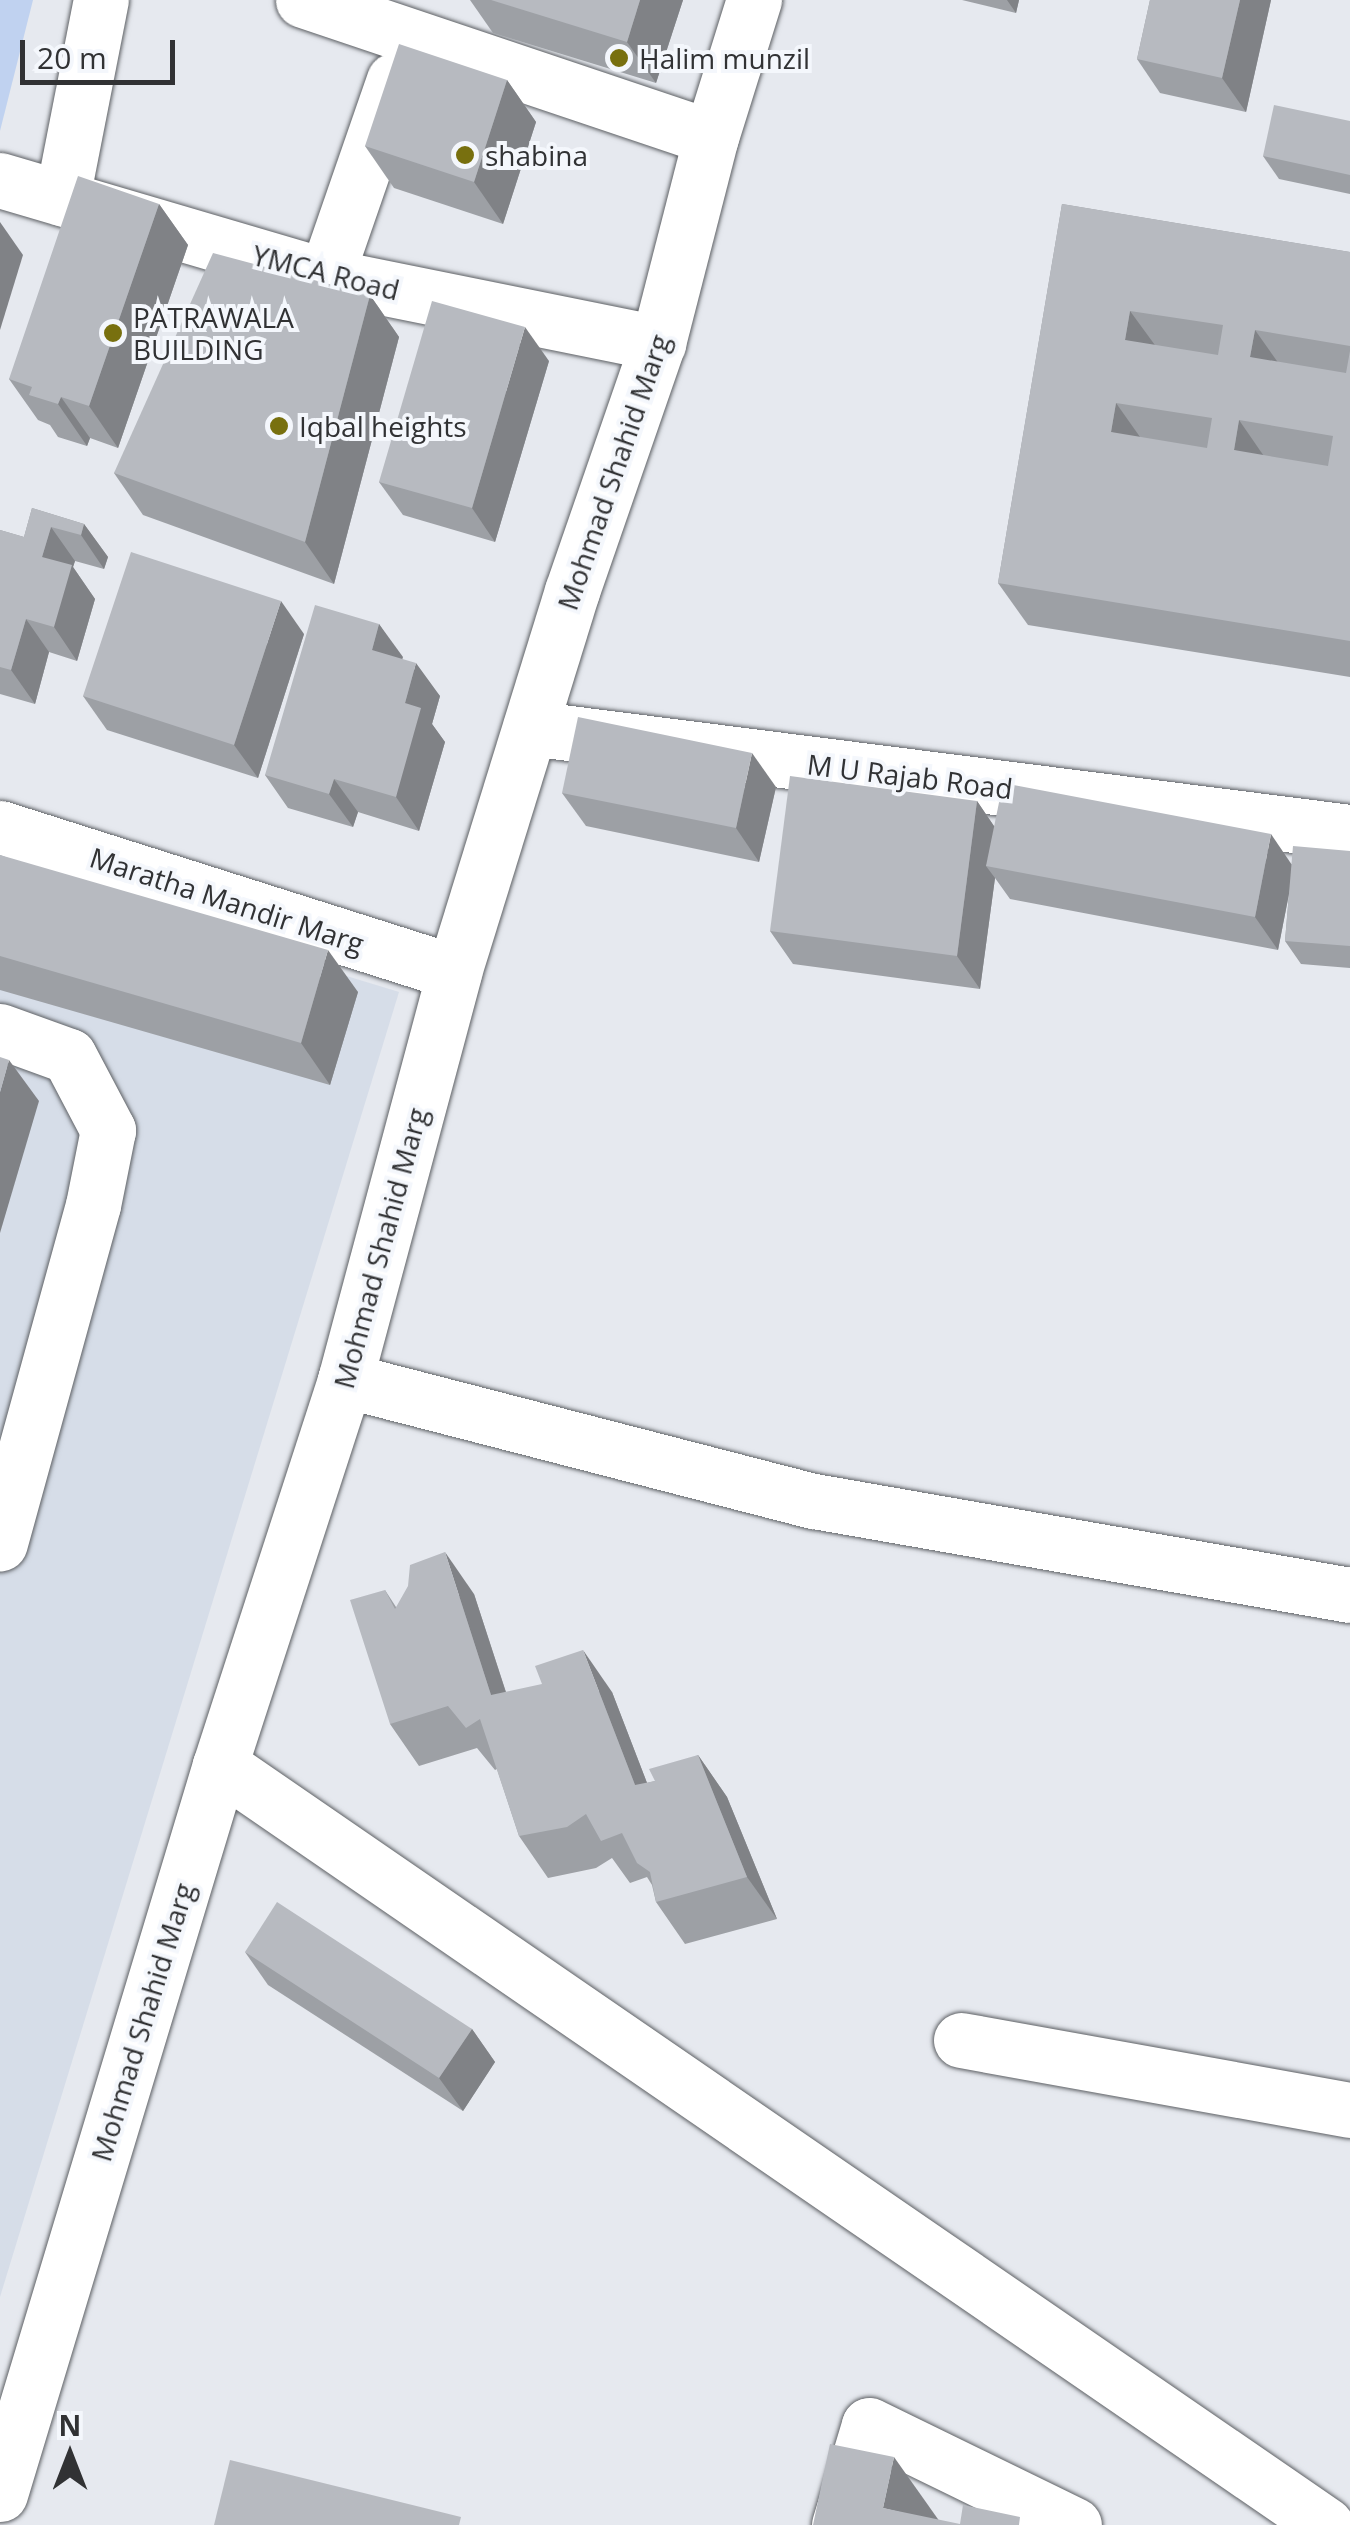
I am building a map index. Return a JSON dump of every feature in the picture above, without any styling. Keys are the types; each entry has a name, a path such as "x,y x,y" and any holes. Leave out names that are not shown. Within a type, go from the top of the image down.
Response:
{"street":[{"path":"62,198 101,0"},
{"path":"304,0 711,137"},
{"name":"Mohmad Shahid Marg","path":"0,2494 220,1765 344,1380 454,972 658,343 711,137 754,0"},
{"path":"326,276 405,32"},
{"name":"YMCA Road","path":"0,180 326,276 658,343"},
{"name":"M U Rajab Road","path":"530,728 1350,832"},
{"name":"Maratha Mandir Marg","path":"0,828 454,972"},
{"path":"0,1031 69,1056 108,1130 93,1206 0,1543"},
{"path":"344,1380 814,1501 1350,1595"},
{"path":"220,1765 1326,2525"},
{"path":"961,2040 1350,2110"},
{"path":"839,2525 869,2425 1074,2525"}],"shaded area":[{"path":"0,0 33,0 0,131"},
{"path":"0,870 399,992 0,2297"}],"building":[{"path":"491,0 640,0 627,42"},
{"path":"1150,0 1240,0 1222,78 1137,59"},
{"path":"399,44 507,80 474,182 365,146"},
{"path":"1274,105 1350,121 1350,175 1263,156"},
{"path":"78,176 159,204 89,406 61,397 58,404 29,395 32,387 9,379"},
{"path":"1062,204 1350,252 1350,346 1255,330 1250,357 1346,373 1350,351 1350,641 998,583","holes":["1130,311 1223,325 1218,355 1125,340","1116,403 1212,418 1207,448 1111,432","1239,420 1333,436 1328,466 1234,450"]},
{"name":"Iqbal heights","path":"213,253 370,295 305,542 114,473"},
{"path":"432,301 525,327 472,508 379,482"},
{"path":"32,508 84,524 81,535 51,527 42,557 72,565 54,627 26,619 11,670 0,667 0,530 24,537"},
{"path":"131,552 281,601 234,745 83,696"},
{"path":"315,605 379,624 372,650 416,663 405,703 421,708 396,797 334,779 329,794 265,775"},
{"path":"578,717 752,753 736,828 562,793"},
{"path":"790,776 977,801 957,956 770,931"},
{"path":"1003,783 1271,834 1255,917 986,866"},
{"path":"1293,846 1350,851 1350,946 1285,941"},
{"path":"0,855 328,950 301,1043 0,956"},
{"path":"0,1057 9,1060 0,1092"},
{"path":"445,1552 491,1695 542,1684 535,1666 583,1650 635,1785 655,1781 649,1769 698,1755 747,1877 656,1902 650,1872 637,1863 622,1833 601,1841 586,1814 567,1827 519,1836 480,1719 466,1728 448,1706 390,1724 350,1600 385,1590 395,1609 408,1586 410,1565"},
{"path":"277,1902 472,2029 439,2078 245,1952"},
{"path":"830,2444 894,2457 883,2508 960,2524 963,2505 1020,2517 1019,2525 813,2525"},
{"path":"230,2460 461,2517 459,2525 214,2525"}],"place":[{"name":"Halim munzil","path":"619,58"},
{"name":"shabina","path":"465,155"},
{"name":"PATRAWALA BUILDING","path":"113,333"},
{"name":"Iqbal heights","path":"279,426"}]}
